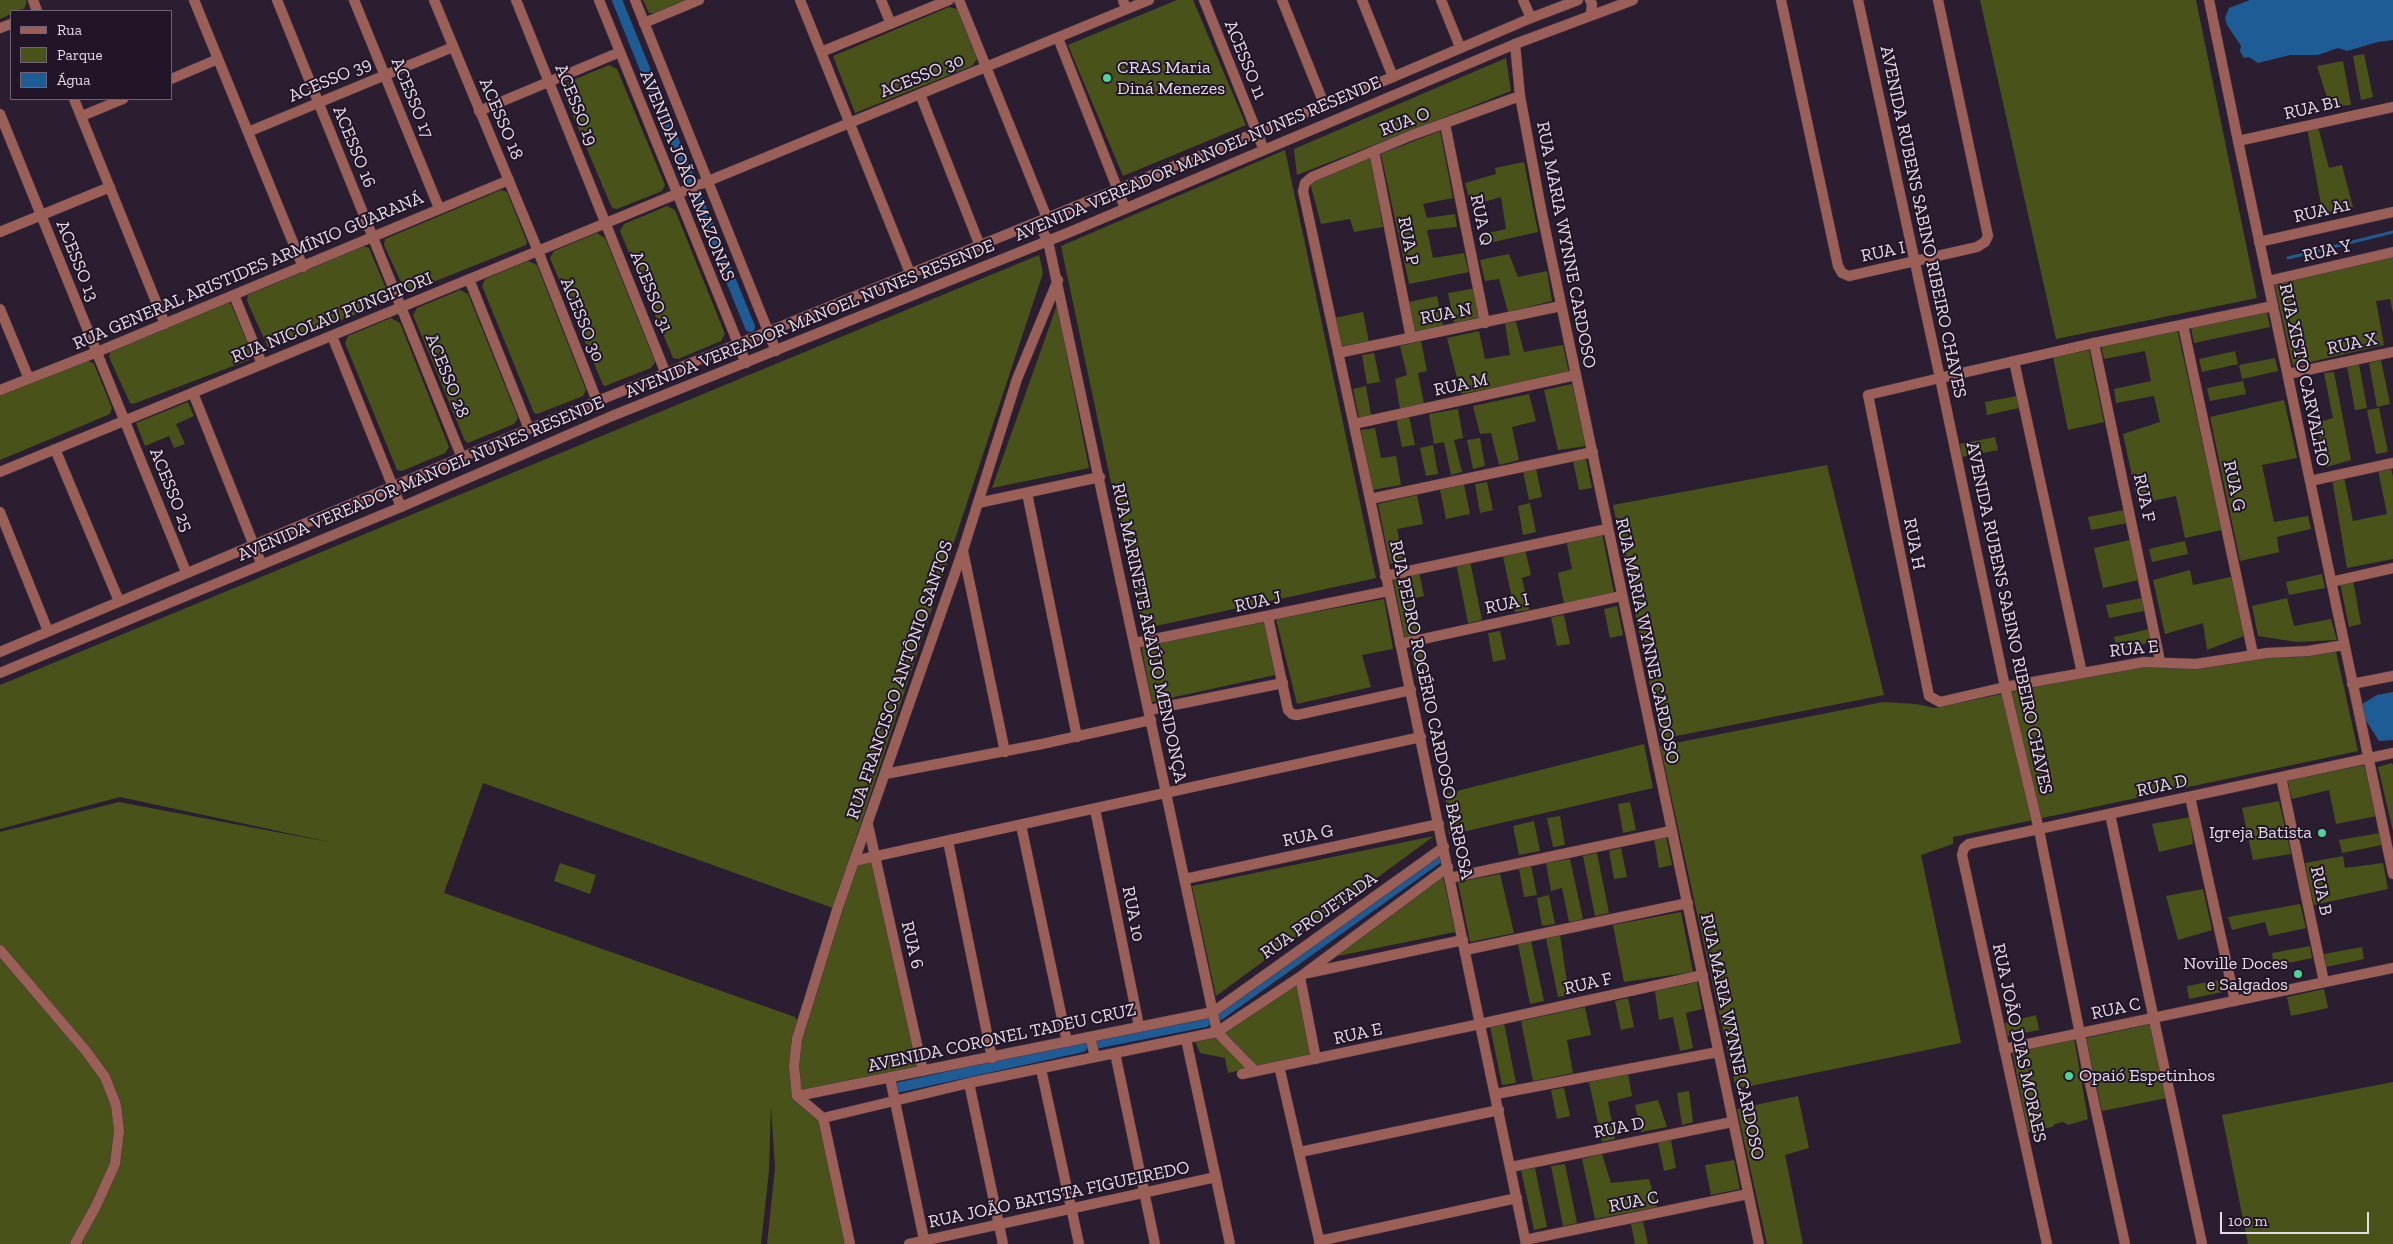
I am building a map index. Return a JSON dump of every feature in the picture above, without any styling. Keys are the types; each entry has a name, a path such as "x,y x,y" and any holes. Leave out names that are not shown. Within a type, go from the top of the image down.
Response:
{"street":[{"path":"194,0 303,266"},
{"name":"ACESSO 16","path":"277,0 401,307"},
{"name":"ACESSO 17","path":"354,0 439,208"},
{"name":"ACESSO 18","path":"434,0 538,251"},
{"name":"ACESSO 19","path":"516,0 606,223"},
{"name":"AVENIDA JOÃO AMAZONAS","path":"599,0 746,363"},
{"name":"AVENIDA JOÃO AMAZONAS","path":"634,0 776,351"},
{"path":"644,23 699,0"},
{"path":"800,0 910,273"},
{"path":"881,0 891,24"},
{"path":"821,52 949,0"},
{"name":"RUA MARINETE ARAÚJO MENDONÇA","path":"959,0 1043,220 1058,280 1217,1032"},
{"name":"ACESSO 30","path":"677,194 1058,38 1125,5 1149,0"},
{"name":"ACESSO 11","path":"1204,0 1264,150"},
{"path":"1282,0 1324,104"},
{"path":"1362,0 1393,77"},
{"path":"1441,0 1460,47"},
{"path":"1524,0 1531,18"},
{"name":"AVENIDA VEREADOR MANOEL NUNES RESENDE","path":"0,652 529,429 1118,190 1393,77 1460,47 1578,0"},
{"path":"1590,0 1592,4 1591,14"},
{"name":"AVENIDA VEREADOR MANOEL NUNES RESENDE","path":"0,673 261,563 401,507 612,416 1125,208 1515,44 1591,14 1609,4 1633,0"},
{"name":"RUA I","path":"1781,0 1838,266 1842,273 1849,276 1977,247 1987,239 1988,233 1938,0"},
{"name":"AVENIDA RUBENS SABINO RIBEIRO CHAVES","path":"1858,0 1881,98 2005,687 2039,830 2125,1244"},
{"name":"RUA XISTO CARVALHO","path":"2209,0 2352,684 2392,861 2393,874"},
{"path":"1058,38 1125,208"},
{"name":"RUA MARIA WYNNE CARDOSO","path":"1515,44 1520,96 1561,306 1759,1244"},
{"name":"ACESSO 39","path":"248,132 453,47"},
{"path":"480,111 620,52"},
{"path":"172,79 218,59"},
{"path":"920,94 980,246"},
{"name":"RUA O","path":"1305,183 1312,177 1374,151 1520,96"},
{"path":"74,100 165,324"},
{"path":"82,116 121,100"},
{"name":"RUA B1","path":"2238,141 2393,107"},
{"name":"ACESSO 13","path":"0,114 125,421"},
{"name":"RUA Q","path":"1445,124 1485,323"},
{"name":"RUA P","path":"1374,151 1411,338"},
{"name":"RUA GENERAL ARISTIDES ARMÍNIO GUARANÁ","path":"0,390 374,238 439,208 509,180"},
{"name":"RUA PEDRO ROGÉRIO CARDOSO BARBOSA","path":"1305,183 1303,192 1421,737 1526,1242"},
{"path":"0,232 110,187"},
{"name":"RUA NICOLAU PUNGITORI","path":"0,472 677,194"},
{"name":"RUA A1","path":"2259,242 2393,212"},
{"name":"ACESSO 31","path":"606,223 666,374"},
{"name":"ACESSO 30","path":"538,251 597,402"},
{"name":"RUA Y","path":"2268,281 2393,252"},
{"path":"469,279 529,429"},
{"name":"RUA FRANCISCO ANTÔNIO SANTOS","path":"797,1096 794,1066 797,1039 854,861 963,550 1017,379 1058,280"},
{"path":"234,295 262,364"},
{"name":"RUA N","path":"1338,353 1561,306"},
{"path":"1940,378 2094,343 2272,306"},
{"name":"ACESSO 28","path":"401,307 462,458"},
{"path":"0,309 29,379"},
{"name":"RUA G","path":"2183,325 2253,654"},
{"path":"332,336 401,507"},
{"name":"RUA F","path":"2094,343 2160,661"},
{"name":"RUA X","path":"2288,374 2393,352"},
{"path":"2014,361 2082,673"},
{"name":"RUA M","path":"1354,424 1576,375"},
{"name":"RUA H","path":"1931,698 1927,690 1868,395 1940,378"},
{"path":"193,393 261,563"},
{"name":"ACESSO 25","path":"125,421 186,572"},
{"path":"55,449 119,601"},
{"path":"1370,499 1592,452"},
{"path":"2310,481 2393,462"},
{"path":"978,502 1100,477"},
{"path":"1027,493 1077,737"},
{"path":"0,512 48,631"},
{"path":"1385,576 1607,529"},
{"path":"963,550 1005,752"},
{"path":"2331,582 2393,568"},
{"name":"RUA J","path":"1135,643 1388,591"},
{"name":"RUA I","path":"1400,644 1621,596"},
{"path":"1268,617 1288,710 1297,715 1411,690"},
{"name":"RUA E","path":"1931,698 1940,702 2005,687 2160,661 2196,664 2253,654 2308,651 2344,645"},
{"path":"2352,684 2393,676"},
{"path":"1149,710 1283,683"},
{"path":"885,774 1005,752 1151,720"},
{"path":"854,861 1421,737"},
{"name":"RUA D","path":"1964,848 1969,844 2393,753"},
{"name":"RUA B","path":"2281,777 2324,982"},
{"path":"2190,797 2235,1001"},
{"name":"RUA 10","path":"1095,809 1139,1026"},
{"path":"2110,814 2202,1244"},
{"name":"RUA G","path":"1185,879 1439,824"},
{"name":"RUA 6","path":"868,825 923,1071"},
{"path":"1021,825 1067,1042"},
{"path":"1450,878 1671,831"},
{"path":"948,841 992,1058"},
{"name":"RUA PROJETADA","path":"1213,1012 1444,847"},
{"name":"RUA JOÃO DIAS MORAES","path":"1964,848 1962,854 2047,1244"},
{"name":"RUA PROJETADA","path":"1217,1032 1302,975 1448,867"},
{"path":"1316,1059 1302,975 1688,903"},
{"path":"0,950 86,1051 105,1077 116,1105 119,1131 114,1164 96,1206 75,1244"},
{"name":"RUA C","path":"2004,1049 2393,968"},
{"name":"RUA F","path":"1480,1024 1703,975"},
{"name":"AVENIDA CORONEL TADEU CRUZ","path":"797,1096 1213,1012"},
{"name":"RUA E","path":"1242,1074 1480,1024"},
{"path":"1217,1032 1254,1071"},
{"name":"AVENIDA CORONEL TADEU CRUZ","path":"823,1118 969,1083 1217,1032"},
{"path":"1090,1037 1095,1057"},
{"path":"1186,1039 1230,1244"},
{"path":"1496,1094 1718,1052"},
{"path":"1115,1053 1154,1244"},
{"path":"1279,1066 1300,1152 1319,1243 1517,1198"},
{"path":"1040,1068 1079,1244"},
{"path":"890,1078 925,1242"},
{"path":"969,1083 1003,1244"},
{"path":"797,1096 823,1118 850,1244"},
{"path":"1300,1152 1498,1110"},
{"name":"RUA D","path":"1511,1167 1732,1122"},
{"name":"RUA JOÃO BATISTA FIGUEIREDO","path":"909,1244 1216,1177"},
{"name":"RUA C","path":"1526,1242 1748,1194"}],"green space":[{"path":"0,0 26,0 24,9 10,10 10,14 0,19"},
{"path":"643,0 686,0 654,13 649,13"},
{"path":"1177,0 1193,0 1246,125 1123,176 1068,45"},
{"path":"1980,0 2196,0 2257,298 2056,339"},
{"path":"949,7 957,9 977,59 972,66 855,113 833,56"},
{"path":"2364,54 2373,97 2361,100 2353,56"},
{"path":"1506,58 1511,91 1297,175 1294,149"},
{"path":"2343,61 2351,105 2330,107 2317,66"},
{"path":"609,65 617,69 665,185 662,191 617,209 612,208 562,90 566,83"},
{"path":"2318,127 2329,168 2342,165 2353,207 2323,215 2307,128"},
{"path":"1440,131 1453,198 1423,204 1427,218 1455,214 1457,227 1427,230 1433,258 1464,253 1469,272 1409,284 1381,154"},
{"path":"1285,150 1376,578 1142,629 1061,246"},
{"path":"1370,157 1383,227 1354,232 1350,219 1321,224 1310,183"},
{"path":"1524,162 1538,232 1480,245 1478,235 1506,229 1501,197 1471,206 1465,183 1496,174 1495,168"},
{"path":"501,190 507,192 527,242 526,245 408,292 405,291 384,245 385,239"},
{"path":"667,206 675,210 725,334 721,341 678,359 673,358 620,231 624,224"},
{"path":"597,233 605,238 655,362 651,368 605,386 550,258 554,251"},
{"path":"364,246 369,248 390,298 389,301 271,348 268,347 247,301 248,295"},
{"path":"1509,254 1518,277 1547,271 1552,301 1508,312 1499,279 1485,281 1480,260"},
{"path":"1039,255 1043,273 833,908 483,783 444,893 795,1017 800,1025 854,861 875,856 917,1066 798,1095 823,1118 850,1244 767,1244 775,1168 771,1106 769,1171 761,1244 0,1244 0,832 119,802 334,843 120,797 0,829 0,685"},
{"path":"2393,256 2393,313 2390,299 2376,301 2384,345 2293,366 2274,282"},
{"path":"528,261 537,265 586,390 583,396 537,414 534,413 482,286 485,279"},
{"path":"1477,288 1483,317 1454,323 1448,293"},
{"path":"460,290 468,294 518,418 514,424 468,443 465,441 413,315 417,308"},
{"path":"1437,296 1443,326 1414,331 1409,302"},
{"path":"228,302 231,304 252,354 249,360 133,404 130,403 109,357 110,352"},
{"path":"1057,305 1089,468 992,488"},
{"path":"1363,312 1369,342 1340,347 1334,318"},
{"path":"2267,313 2270,327 2194,343 2191,328"},
{"path":"391,318 400,323 449,447 445,453 402,471 397,470 345,343 348,336"},
{"path":"1516,322 1524,352 1563,345 1569,373 1461,394 1447,338 1479,331 1485,359 1510,355 1505,323"},
{"path":"2177,329 2222,530 2185,538 2176,496 2138,504 2123,434 2160,422 2154,396 2116,403 2114,389 2151,381 2145,351 2104,359 2101,345"},
{"path":"1421,341 1427,371 1418,373 1424,404 1400,409 1395,379 1407,375 1400,346"},
{"path":"2089,350 2104,422 2068,430 2053,357"},
{"path":"2235,351 2238,364 2202,372 2199,359"},
{"path":"1374,353 1380,382 1367,384 1362,355"},
{"path":"2275,358 2278,371 2242,379 2239,365"},
{"path":"2381,360 2390,404 2377,407 2369,363"},
{"path":"89,361 94,364 112,408 110,414 0,460 0,394"},
{"path":"2359,364 2367,408 2355,410 2347,366"},
{"path":"2334,372 2351,460 2326,467 2316,423 2333,418 2324,373"},
{"path":"2243,381 2246,394 2210,401 2207,388"},
{"path":"1572,384 1586,446 1558,450 1544,390"},
{"path":"1366,386 1371,415 1359,418 1353,389"},
{"path":"1529,394 1536,421 1512,427 1519,460 1499,465 1491,433 1480,434 1473,406"},
{"path":"2017,396 2019,408 1987,415 1985,402"},
{"path":"2284,400 2297,458 2262,465 2274,522 2308,516 2311,529 2277,537 2279,552 2240,561 2210,417"},
{"path":"188,402 194,416 176,424 185,444 174,448 169,436 145,446 136,423"},
{"path":"2379,408 2388,452 2376,454 2367,410"},
{"path":"1458,409 1463,438 1454,440 1462,472 1451,475 1444,442 1434,444 1429,414"},
{"path":"1409,416 1415,445 1402,447 1396,418"},
{"path":"1375,428 1381,458 1396,456 1401,485 1372,490 1361,430"},
{"path":"1995,437 1998,450 1962,457 1960,444"},
{"path":"1480,438 1485,466 1473,469 1467,440"},
{"path":"1433,445 1438,474 1426,476 1420,448"},
{"path":"1586,459 1592,488 1579,490 1573,461"},
{"path":"1827,465 1884,695 1661,739 1613,505"},
{"path":"2391,467 2393,477 2393,559 2347,568 2332,479 2344,477 2353,521 2387,514 2378,470"},
{"path":"1536,468 1542,497 1529,500 1523,471"},
{"path":"1487,482 1493,510 1480,513 1475,484"},
{"path":"1464,484 1470,514 1446,519 1440,490"},
{"path":"1417,495 1423,524 1397,529 1404,561 1390,564 1378,504"},
{"path":"1530,503 1536,532 1523,535 1518,506"},
{"path":"2124,510 2127,523 2091,530 2088,517"},
{"path":"1602,533 1614,593 1564,604 1558,573 1572,569 1566,539"},
{"path":"2130,540 2139,580 2103,588 2094,548"},
{"path":"2185,541 2188,554 2152,562 2149,549"},
{"path":"1525,549 1531,575 1522,578 1529,610 1515,612 1502,552"},
{"path":"1470,561 1482,620 1468,623 1456,563"},
{"path":"2190,570 2193,585 2231,577 2244,636 2207,650 2203,623 2165,634 2153,580"},
{"path":"1419,572 1424,596 1411,599 1419,635 1405,638 1393,578"},
{"path":"2322,574 2325,588 2289,595 2286,582"},
{"path":"2353,580 2361,624 2349,627 2340,583"},
{"path":"2142,598 2144,611 2109,618 2106,605"},
{"path":"2287,598 2294,626 2331,619 2337,640 2297,642 2258,636 2252,606"},
{"path":"1384,599 1393,649 1362,655 1371,687 1297,704 1276,619"},
{"path":"1617,606 1623,635 1610,638 1604,609"},
{"path":"1564,615 1570,644 1557,646 1551,617"},
{"path":"1265,622 1275,675 1152,702 1141,644"},
{"path":"2150,629 2153,642 2117,650 2114,637"},
{"path":"1500,631 1506,659 1493,662 1488,633"},
{"path":"2335,647 2358,751 1953,837 1953,844 1921,855 1961,1043 1736,1089 1660,746 1883,702 1916,704 1935,708 2151,663 2196,664"},
{"path":"1424,649 1429,677 1417,680 1411,651"},
{"path":"1644,744 1653,788 1449,835 1445,794"},
{"path":"2392,763 2393,765 2393,831 2378,767"},
{"path":"2364,765 2377,816 2336,824 2329,790 2292,799 2287,780"},
{"path":"2279,801 2291,854 2253,860 2242,808"},
{"path":"1630,802 1636,830 1623,833 1618,804"},
{"path":"1560,816 1565,845 1553,847 1547,818"},
{"path":"2190,817 2193,844 2159,852 2152,824"},
{"path":"1534,821 1540,851 1519,855 1513,826"},
{"path":"2380,833 2382,845 2342,853 2339,840"},
{"path":"1434,836 1216,996 1192,886"},
{"path":"1666,836 1672,865 1659,868 1654,839"},
{"path":"1621,848 1627,877 1614,879 1609,851"},
{"path":"1597,853 1609,913 1595,916 1583,856"},
{"path":"2343,856 2345,868 2383,863 2388,889 2314,905 2305,863"},
{"path":"1570,859 1583,919 1569,922 1562,888 1551,891 1546,863"},
{"path":"560,863 596,875 590,894 554,881"},
{"path":"1531,866 1537,895 1524,897 1519,869"},
{"path":"1500,874 1514,933 1470,942 1458,882"},
{"path":"1443,877 1455,932 1333,957"},
{"path":"2203,889 2212,930 2178,940 2166,896"},
{"path":"1549,895 1555,924 1542,926 1537,898"},
{"path":"2300,904 2306,928 2269,936 2265,922 2232,930 2228,917"},
{"path":"1681,912 1693,972 1624,982 1613,925"},
{"path":"1560,935 1569,995 1558,997 1546,938"},
{"path":"1531,941 1544,1001 1530,1004 1518,944"},
{"path":"2310,946 2312,958 2274,966 2272,953"},
{"path":"2362,947 2364,959 2326,967 2324,954"},
{"path":"2225,979 2227,991 2189,999 2187,986"},
{"path":"1697,982 1702,1009 1686,1013 1693,1048 1680,1051 1673,1017 1659,1020 1655,991"},
{"path":"1296,984 1312,1054 1228,1073 1225,1058 1200,1053 1195,1041"},
{"path":"2324,989 2328,1008 2291,1016 2287,997"},
{"path":"1628,998 1634,1027 1621,1030 1615,1001"},
{"path":"1585,1007 1591,1035 1567,1040 1573,1073 1533,1081 1521,1021"},
{"path":"2036,1015 2039,1030 2007,1036 2005,1023"},
{"path":"1504,1023 1516,1083 1502,1085 1490,1026"},
{"path":"2151,1024 2167,1098 2102,1111 2086,1038"},
{"path":"2074,1038 2088,1119 2068,1125 2063,1122 2052,1127 2028,1132 2012,1050"},
{"path":"1628,1074 1632,1096 1608,1102 1615,1139 1602,1142 1589,1082"},
{"path":"2393,1082 2393,1244 2248,1244 2222,1115"},
{"path":"1564,1088 1570,1116 1557,1119 1551,1090"},
{"path":"1689,1091 1693,1122 1682,1125 1677,1093"},
{"path":"1798,1096 1809,1148 1785,1155 1803,1244 1767,1244 1737,1109"},
{"path":"1658,1100 1667,1127 1641,1132 1635,1105"},
{"path":"1671,1140 1676,1168 1664,1171 1658,1142"},
{"path":"1602,1154 1611,1183 1649,1179 1657,1207 1595,1219 1582,1159"},
{"path":"1734,1160 1740,1189 1711,1195 1705,1165"},
{"path":"1565,1164 1577,1223 1563,1226 1551,1166"},
{"path":"1535,1168 1547,1227 1534,1230 1521,1170"},
{"path":"1643,1222 1648,1244 1635,1244 1631,1224"}],"water":[{"path":"2250,0 2393,0 2393,40 2378,42 2347,51 2338,48 2318,55 2290,55 2258,63 2249,57 2244,58 2240,51 2241,46 2227,25 2225,18 2229,8"},
{"path":"2393,692 2393,740 2379,741 2365,719 2362,704 2377,695"}],"waterway":[{"path":"617,0 690,180"},
{"path":"696,195 750,327"},
{"path":"2288,258 2393,232"},
{"path":"1220,1015 1440,857"},
{"path":"1099,1043 1205,1022"},
{"path":"896,1088 1082,1047"}],"place":[{"name":"CRAS Maria Diná Menezes","path":"1107,78"},
{"name":"Igreja Batista","path":"2322,833"},
{"name":"Noville Doces e Salgados","path":"2298,974"},
{"name":"Opaió Espetinhos","path":"2069,1076"}]}
